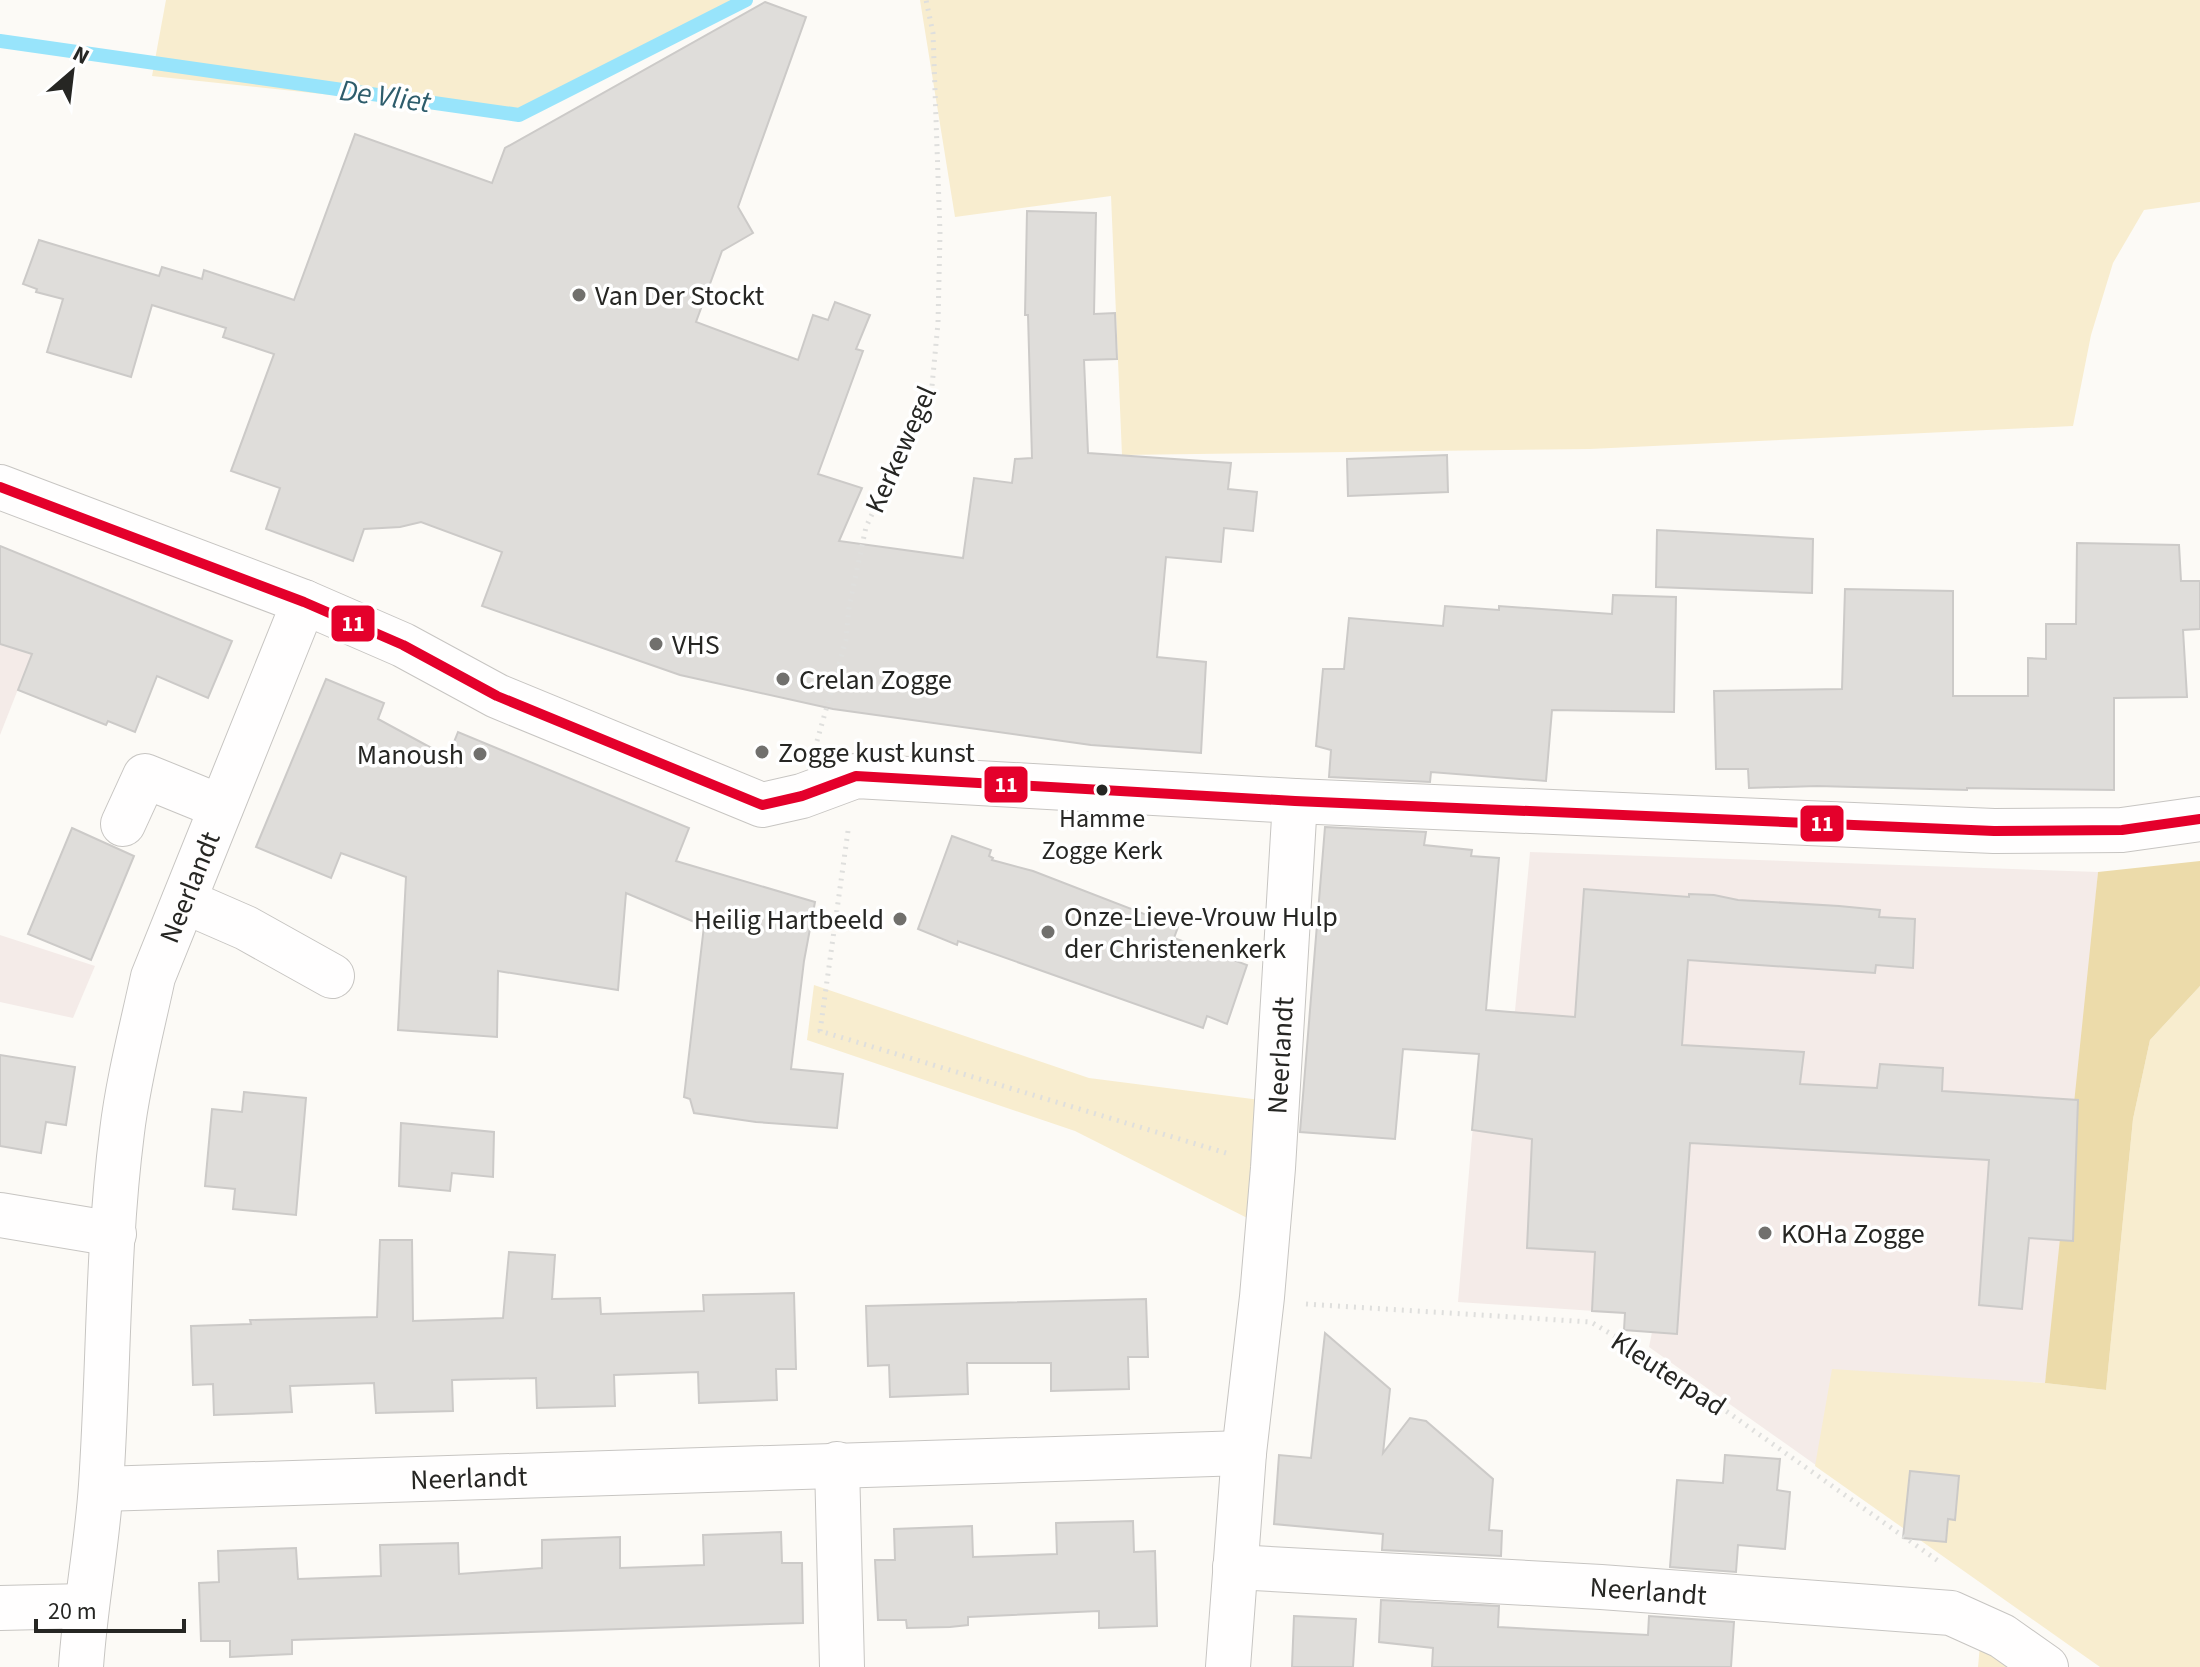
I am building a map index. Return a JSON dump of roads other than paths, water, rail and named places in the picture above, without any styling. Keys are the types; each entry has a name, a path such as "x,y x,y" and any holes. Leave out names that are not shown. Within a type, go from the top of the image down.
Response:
{"street":[{"path":"0,487 304,602 403,645 497,696 762,805 802,796 856,776 1295,801 1994,831 2122,830 2200,819"},
{"name":"Neerlandt","path":"81,1667 85,1606 101,1489 122,1131 153,977 304,602"},
{"path":"123,824 145,776 221,807"},
{"name":"Neerlandt","path":"1228,1667 1244,1453 1262,1301 1273,1168 1295,801"},
{"path":"184,901 246,928 332,976"},
{"path":"0,1215 114,1234"},
{"name":"Neerlandt","path":"101,1489 1244,1453"},
{"path":"837,1464 842,1667"},
{"name":"Neerlandt","path":"1235,1567 1601,1587 1951,1613 2002,1636 2046,1667"},
{"path":"0,1608 85,1606"}],"waterway":[{"name":"De Vliet","path":"0,41 519,115 746,0"}],"place":[{"name":"Van Der Stockt","path":"579,295"},
{"name":"VHS","path":"656,644"},
{"name":"Crelan Zogge","path":"783,679"},
{"name":"Zogge kust kunst","path":"762,752"},
{"name":"Manoush","path":"480,754"},
{"name":"Hamme Zogge Kerk","path":"1102,790"},
{"name":"Heilig Hartbeeld","path":"900,919"},
{"name":"Onze-Lieve-Vrouw Hulp der Christenenkerk","path":"1048,932"},
{"name":"KOHa Zogge","path":"1765,1233"}]}
